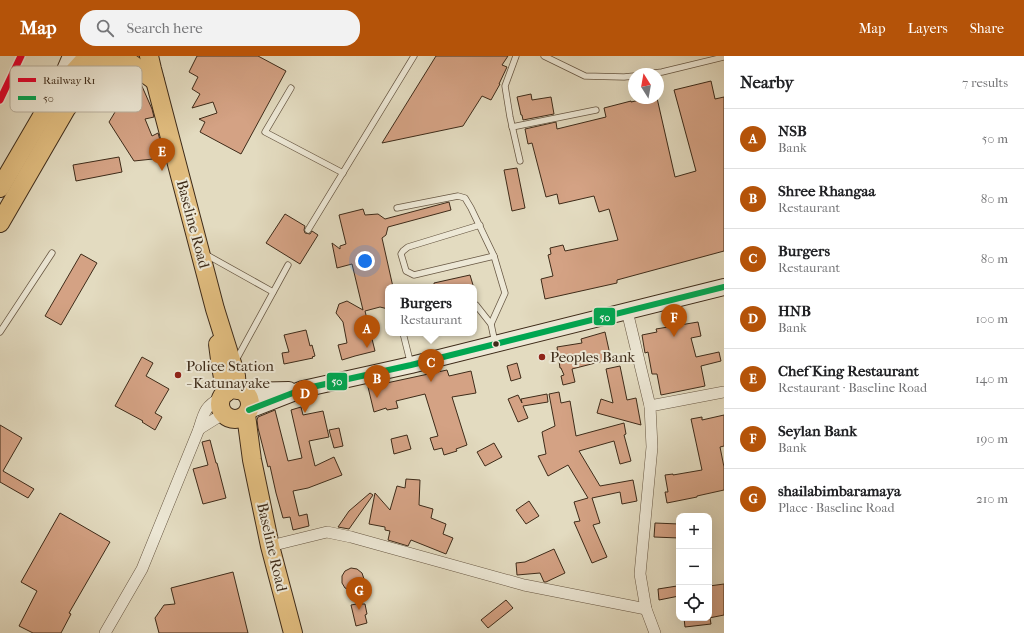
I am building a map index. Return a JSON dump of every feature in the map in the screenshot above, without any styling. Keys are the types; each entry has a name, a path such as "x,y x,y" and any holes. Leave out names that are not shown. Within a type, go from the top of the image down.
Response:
{"main road":[{"path":"67,66 71,56"},
{"path":"97,60 152,65"},
{"name":"Baseline Road","path":"152,65 215,309 236,376 235,404"},
{"path":"0,188 44,112"},
{"path":"0,223 64,112"},
{"path":"235,404 411,365 724,287"},
{"name":"Baseline Road","path":"215,309 220,367 235,404 252,460 270,546 293,633"}],"street":[{"path":"627,311 650,406 652,447 640,574 646,609 655,633"},
{"path":"650,406 724,392"},
{"path":"105,633 142,568 207,408 212,402 235,404"},
{"path":"199,429 235,404"},
{"path":"270,546 327,532 351,537 524,585 646,609"}],"lane":[{"path":"308,230 414,56"},
{"path":"516,56 505,86 520,161"},
{"path":"544,56 585,76 628,77"},
{"path":"664,72 724,57"},
{"path":"291,88 265,132 343,173"},
{"path":"512,127 596,110"},
{"path":"397,208 458,196 464,198 480,225 494,256 505,293 491,324"},
{"path":"480,225 408,247 402,251 401,254 406,271 414,275 494,256"},
{"path":"200,251 273,292"},
{"path":"0,332 52,253"},
{"path":"233,366 288,265"},
{"path":"477,306 491,324 495,343"},
{"path":"404,336 411,365"}],"building":[{"path":"197,56 258,56 286,71 241,154 200,132 205,122 199,119 217,113 213,102 192,108 200,94 192,89 198,77 189,72"},
{"path":"436,56 508,56 502,65 507,67 491,100 482,96 463,126 382,143"},
{"path":"711,81 715,99 724,97 724,251 617,280 617,283 545,299 541,279 553,276 548,255 551,254 550,248 563,245 565,251 618,240 609,209 599,212 594,196 559,204 557,194 546,197 532,143 528,144 525,129 556,122 557,129 606,117 604,108 628,102 628,104 658,104 675,177 696,171 674,90"},
{"path":"142,86 154,117 145,119 152,136 158,133 164,154 153,159 134,161 109,122 115,112 142,112"},
{"path":"531,94 532,100 551,97 554,114 523,120 517,97"},
{"path":"119,157 122,172 76,181 73,165"},
{"path":"517,168 525,208 512,211 504,170"},
{"path":"449,202 451,210 388,227 386,235 382,238 392,284 385,284 385,308 380,307 365,311 375,351 342,360 338,345 347,343 343,322 336,313 339,304 347,301 363,310 352,264 337,268 332,243 340,249 340,246 346,244 339,215 363,209 365,215 378,214 385,219"},
{"path":"285,214 305,226 305,233 310,234 312,231 318,235 300,264 266,243"},
{"path":"81,254 97,263 61,325 45,316"},
{"path":"470,275 473,284 434,284"},
{"path":"698,322 701,336 691,338 696,357 719,352 721,361 701,366 705,386 661,395 657,374 652,374 648,352 645,353 642,335 657,332 656,329"},
{"path":"306,330 310,346 312,345 315,356 312,357 313,358 284,364 282,353 289,352 284,335"},
{"path":"605,332 611,359 572,369 575,382 563,385 561,376 564,375 560,368 557,347 582,343 581,339"},
{"path":"142,357 153,363 146,376 169,389 155,413 162,417 155,430 142,422 143,421 115,406"},
{"path":"517,363 521,378 511,381 507,366"},
{"path":"620,366 627,400 636,398 641,425 597,413 601,399 613,403 606,369"},
{"path":"447,370 449,376 471,371 476,393 452,397 467,445 456,449 457,451 444,455 442,448 434,450 430,438 438,436 425,394 396,401 398,408 387,410 386,408 374,412 368,387"},
{"path":"559,392 561,403 570,401 576,436 624,423 626,434 624,435 631,461 620,464 614,441 579,451 600,486 633,480 637,501 622,504 620,492 592,498 600,523 593,525 607,557 592,563 574,522 580,521 574,502 588,498 568,465 548,476 538,456 546,454 542,432 555,426 549,394"},
{"path":"547,394 548,402 523,406 528,418 518,422 508,399 518,395 522,403 521,399"},
{"path":"301,407 303,415 323,411 329,437 309,441 315,466 334,457 342,475 308,488 293,491 299,516 307,514 309,526 293,530 290,517 283,518 270,466 268,467 257,420 258,417 275,410 288,461 302,458 291,410"},
{"path":"724,415 724,446 720,447 724,467 724,490 667,503 665,492 668,492 665,475 702,470 691,419 702,417 702,420"},
{"path":"0,425 22,438 3,471 34,489 28,498 0,482"},
{"path":"339,428 343,446 334,448 329,430"},
{"path":"407,435 411,449 394,454 391,439"},
{"path":"210,440 226,498 203,504 193,469 208,465 202,442"},
{"path":"494,443 502,457 485,466 477,452"},
{"path":"406,479 420,480 419,505 433,509 431,518 446,524 443,534 453,538 446,554 411,540 408,546 388,540 390,531 385,530 385,527 369,524 375,493 390,510 397,486 405,488"},
{"path":"370,493 373,495 349,529 338,527 349,511"},
{"path":"529,501 539,516 526,524 516,510"},
{"path":"60,513 110,542 69,613 71,614 61,633 33,633 19,626 37,591 21,582"},
{"path":"655,523 676,524 676,538 654,537"},
{"path":"554,549 565,573 546,582 544,582 540,573 517,575 516,563 525,562"},
{"path":"351,568 357,569 362,573 364,579 363,586 355,592 345,588 342,583 342,576 345,571"},
{"path":"233,572 248,633 159,633 155,618 164,605 175,604 171,588"},
{"path":"724,584 724,615 712,617 712,586"},
{"path":"676,586 676,597 659,600 658,589"},
{"path":"506,600 513,608 488,628 481,620"},
{"path":"362,603 365,604 367,623 356,626 351,605"},
{"path":"684,621 710,621 711,624 685,627"}],"rail line":[{"name":"R1","path":"16,66 21,56"},
{"name":"R1","path":"0,100 10,79"}],"transit line":[{"name":"50","path":"249,410 303,389 411,365 724,287"}],"place":[{"name":"Chef King Restaurant","path":"162,171"},
{"name":"Seylan Bank","path":"674,337"},
{"name":"NSB","path":"367,348"},
{"name":"Peoples Bank","path":"542,357"},
{"name":"Police Station - Katunayake","path":"178,375"},
{"name":"Burgers","path":"431,382"},
{"name":"Shree Rhangaa","path":"377,398"},
{"name":"HNB","path":"305,413"},
{"name":"shailabimbaramaya","path":"359,610"}]}
